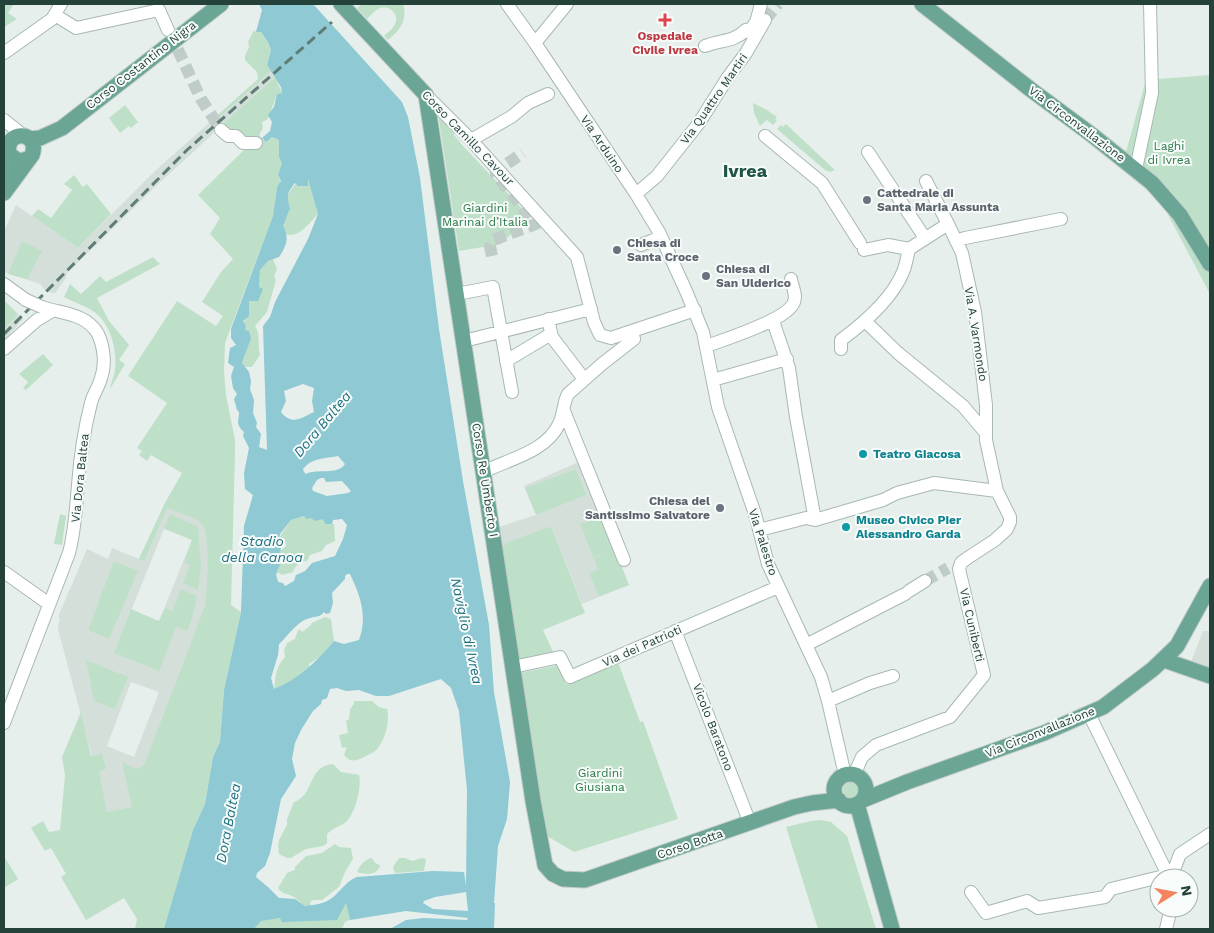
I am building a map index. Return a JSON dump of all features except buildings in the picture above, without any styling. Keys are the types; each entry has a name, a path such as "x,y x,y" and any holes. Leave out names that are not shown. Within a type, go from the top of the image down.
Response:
{"main road":[{"name":"Corso Costantino Nigra","path":"4,193 29,146 55,137 62,128 221,4"},
{"name":"Corso Camillo Cavour","path":"341,4 426,96"},
{"name":"Via Circonvallazione","path":"922,4 1136,169 1157,188 1180,215 1210,264"},
{"name":"Corso Re Umberto I","path":"426,96 545,865"},
{"path":"4,172 7,151 8,146 11,140 17,136 29,146 18,161 7,151"},
{"name":"Via Circonvallazione","path":"907,782 1016,744 1090,714 1164,660 1185,634 1210,586"},
{"path":"1164,660 1210,676"},
{"path":"892,929 866,839 851,802 835,794 835,788 837,781 854,777 887,784 907,782"},
{"path":"851,802 866,790 854,777"},
{"name":"Corso Botta","path":"545,865 553,874 563,879 585,880 803,805 851,802 907,782"}],"street":[{"path":"4,53 52,20 61,4"},
{"name":"Via Arduino","path":"507,4 535,43 557,89 636,194 661,237 695,310"},
{"path":"535,43 567,4"},
{"name":"Via Quattro Martiri","path":"636,194 657,176 699,123 762,22 761,4"},
{"path":"1136,169 1152,93 1150,4"},
{"path":"55,15 76,28 159,10 168,30"},
{"path":"705,46 715,42 734,40 746,30 749,32 762,22"},
{"path":"471,140 511,117 528,103 557,89"},
{"name":"Corso Camillo Cavour","path":"426,96 471,140 576,257 594,322 600,335 611,338 632,331"},
{"path":"4,120 29,146"},
{"path":"221,130 228,136 236,136 243,143 256,143"},
{"path":"765,136 822,183 862,246 888,245 909,249"},
{"path":"868,152 925,238"},
{"name":"Via A. Varmondo","path":"926,181 962,253 975,312 986,405 985,432 987,445 997,491 1010,517 1007,529"},
{"path":"956,240 1061,219"},
{"path":"841,345 866,322 897,284 904,270 909,249 948,224"},
{"path":"641,245 661,237"},
{"path":"707,346 773,321 793,305 796,298 791,279"},
{"name":"Via Dora Baltea","path":"4,284 26,300 47,309 79,316 90,324 98,334 103,347 104,364 102,378 91,402 84,436 79,466 74,536 4,723"},
{"path":"457,294 493,287 512,392"},
{"path":"4,349 47,309"},
{"path":"464,340 591,309"},
{"path":"484,472 544,444 558,426 568,394 634,339 632,331 695,310"},
{"name":"Via Palestro","path":"695,310 707,346 718,407 768,564 821,678 854,777"},
{"path":"548,320 552,334 584,379"},
{"path":"773,321 787,359 808,489 815,520"},
{"path":"866,322 898,353 962,406 985,432"},
{"path":"506,361 552,334"},
{"path":"713,380 787,359"},
{"path":"564,405 624,560"},
{"path":"758,530 806,518 815,520 934,483 997,491"},
{"name":"Via Cuniberti","path":"854,777 862,757 869,750 876,745 950,716 984,675 954,568 996,540 1007,529"},
{"path":"4,572 49,604"},
{"path":"806,645 907,593 925,580"},
{"name":"Via dei Patrioti","path":"513,667 560,657 570,677 778,587"},
{"name":"Vicolo Baratono","path":"675,631 750,823"},
{"path":"828,701 870,683 893,676"},
{"path":"1090,714 1166,868"},
{"path":"1174,868 1180,854 1210,834"},
{"path":"971,892 986,913 1027,901 1038,908 1105,897 1112,889 1149,881"}],"shaded area":[{"path":"271,71 275,77 155,187 67,273 66,278 55,293 44,289 40,284 4,272 4,231 16,205 78,248 155,171 210,122 212,124"},
{"path":"18,314 23,319 4,341 4,329"},
{"path":"581,461 629,585 582,604 551,526 503,545 496,528 536,515 524,486"},
{"path":"166,501 209,511 214,573 199,672 116,847 58,629 60,618 58,617 87,549 108,559 112,548 139,559","holes":["164,529 192,540 159,621 114,653","131,682 159,692 134,757 107,746"]},
{"path":"1203,631 1210,631 1210,669 1191,662"}],"green space":[{"path":"4,4 14,4 8,13 17,19 4,27"},
{"path":"362,4 403,4 404,20 388,40 384,36 396,21 393,11 383,7 376,10 367,19 357,8"},
{"path":"254,30 261,32 268,42 271,50 267,65 271,71 212,124 210,122 258,79 257,72 245,60 249,47 248,42"},
{"name":"Laghi di Ivrea","path":"1210,75 1210,294 1164,207 1122,166 1146,80"},
{"path":"275,77 282,93 277,94 268,119 262,122 263,128 259,135 266,142 272,137 279,140 279,152 282,163 278,175 281,183 277,187 273,216 225,343 224,372 226,395 235,440 231,605 241,612 224,690 220,742 213,757 205,804 193,830 165,929 135,929 137,919 124,898 86,920 61,877 66,874 51,848 45,851 31,828 43,821 49,832 60,830 65,775 62,757 81,712 91,756 102,754 106,769 99,771 107,812 132,807 122,762 136,769 142,767 145,763 205,606 207,588 208,564 205,530 200,522 191,517 167,508 144,561 139,559 166,501 182,473 151,455 147,461 139,455 142,451 137,448 167,403 128,376 177,301 216,326 223,316 202,302 221,272 233,259 210,234 220,218 198,195 244,150 257,141 231,129 229,132 221,126"},
{"path":"753,103 777,117 775,120 777,121 773,125 767,120 760,126 754,113"},
{"path":"125,105 138,122 120,133 109,118"},
{"name":"Giardini Marinai d’Italia","path":"438,114 455,130 454,135 464,147 529,216 501,244 459,251"},
{"path":"786,124 835,170 830,172 825,170 777,129 781,125 783,127"},
{"path":"307,174 318,214 300,232 291,235 286,234 283,226 288,195 295,184"},
{"path":"74,175 83,187 87,184 111,214 78,248 32,216 38,209 51,218 72,190 64,184"},
{"path":"22,241 42,251 27,279 8,274"},
{"path":"153,257 160,264 97,298 109,321 129,345 119,360 125,364 110,389 115,370 115,356 113,341 104,321 87,308 64,297 70,284 81,294 100,276 106,282"},
{"path":"273,259 277,269 274,277 276,280 267,312 255,326 258,333 260,355 252,367 244,367 242,363 246,349 244,323 249,309 249,301 259,287 260,270 268,261"},
{"path":"4,302 18,314 4,329"},
{"path":"43,354 53,365 26,390 23,388 28,382 19,374"},
{"path":"576,469 586,495 536,515 525,488"},
{"path":"60,514 66,516 62,545 54,544"},
{"path":"170,514 198,527 201,567 198,590 183,583 190,565 184,562 192,540 164,528"},
{"path":"304,516 323,519 325,524 334,524 335,541 326,545 322,551 310,555 307,561 298,564 293,572 282,575 276,574 280,565 280,551 286,546 285,539 279,538 291,520"},
{"path":"601,516 629,585 599,596 589,573 598,570 594,558 607,553 593,557 580,524"},
{"path":"551,526 585,613 543,630 554,654 518,661 500,548 506,543"},
{"path":"114,561 138,571 109,639 88,630"},
{"path":"181,589 197,596 193,615 187,631 176,627 159,671 114,653 131,609 159,621 165,608 172,611"},
{"path":"325,617 331,619 334,641 321,656 309,664 310,668 300,676 274,690 276,672 285,657 284,650 287,643 295,639 298,630 302,632 312,623"},
{"path":"86,660 128,677 115,709 94,701"},
{"name":"Giardini Giusiana","path":"618,662 640,722 643,721 678,819 574,852 547,836 520,673 559,665 566,684"},
{"path":"354,701 372,701 379,707 387,709 388,724 381,744 377,749 362,758 350,760 344,755 347,747 342,748 339,735 348,733 346,721 349,719 350,709"},
{"path":"333,764 341,772 359,775 359,793 349,818 327,834 327,843 323,846 306,849 291,858 279,854 279,840 287,825 287,819 294,802 305,793 319,770"},
{"path":"851,782 859,790 851,798 843,790"},
{"path":"821,820 831,822 847,836 876,929 818,929 786,827"},
{"path":"335,844 339,847 351,848 353,859 339,887 322,900 310,902 311,906 305,906 278,888 287,873 295,870 295,867 306,856 322,853"},
{"path":"4,856 18,879 4,888"},
{"path":"372,858 375,863 380,865 377,871 368,874 357,872 363,863"},
{"path":"399,858 412,861 422,858 426,859 424,871 395,873 393,867"},
{"path":"346,902 350,920 345,922 342,929 254,929 260,921"}],"water":[{"path":"259,4 313,4 402,102 408,117 420,178 439,329 463,481 489,625 494,692 510,782 507,819 498,846 494,929 390,929 406,920 424,918 467,920 468,918 406,911 350,920 346,903 337,920 282,922 280,918 261,921 254,929 164,929 193,830 205,804 213,757 220,742 224,690 241,612 244,526 253,495 245,489 244,473 249,448 243,436 244,432 238,424 239,412 234,399 237,394 233,388 231,376 234,367 228,363 230,348 236,345 231,338 231,329 273,216 277,187 281,181 278,175 282,163 279,157 279,140 272,137 266,142 262,138 270,131 272,122 268,115 274,107 277,94 282,93 281,87 267,65 271,50 268,42 261,32 256,32 262,10","holes":["308,179 318,214 308,239 275,302 270,317 263,326 267,450 259,447 261,434 256,427 257,423 253,413 254,400 250,389 251,381 249,372 242,363 251,338 249,331 245,330 246,326 243,321 249,316 249,301 258,301 263,289 259,287 260,270 268,261 279,257 284,249 287,238 283,226 290,209 288,196 295,183 298,186 308,186","303,384 314,388 312,401 314,412 297,419 289,419 281,412 286,401 284,391","338,456 345,464 337,470 306,474 303,469 311,462","324,478 326,482 342,481 351,491 327,496 313,491 312,488 317,480","304,516 315,521 323,519 325,524 332,524 333,520 342,519 347,525 335,556 312,563 305,571 296,575 294,581 285,586 283,583 278,582 276,574 280,565 280,534 291,520","350,574 362,606 363,623 359,640 344,644 334,641 307,669 274,689 271,678 278,655 279,644 301,622 319,616 324,612 326,614 330,613 333,603 332,593 345,579 345,576","441,679 451,688 459,711 467,790 466,886 464,872 433,871 357,877 332,898 315,905 305,906 295,899 279,898 256,877 257,873 265,866 270,853 281,799 296,776 292,759 295,743 301,730 313,711 321,704 322,700 327,698 330,689 359,690 376,696 389,696","466,892 468,911 433,909 423,903 435,897"]}],"tunnel":[{"path":"765,20 778,4"},
{"path":"170,33 201,99 221,130"},
{"path":"492,256 490,246 493,240 536,224 496,175 496,171 523,153"},
{"path":"925,581 948,568"}],"railway":[{"path":"4,334 187,150 332,22"}],"place":[{"name":"Ospedale Civile Ivrea","path":"665,20"},
{"name":"Cattedrale di Santa Maria Assunta","path":"867,200"},
{"name":"Chiesa di Santa Croce","path":"617,250"},
{"name":"Chiesa di San Ulderico","path":"706,276"},
{"name":"Teatro Giacosa","path":"863,454"},
{"name":"Chiesa del Santissimo Salvatore","path":"720,508"},
{"name":"Museo Civico Pier Alessandro Garda","path":"846,527"}],"district":[{"name":"Ivrea","path":"745,171"}],"water label":[{"name":"Dora Baltea","path":"322,424"},
{"name":"Stadio della Canoa","path":"262,550"},
{"name":"Naviglio di Ivrea","path":"467,631"},
{"name":"Dora Baltea","path":"228,823"}]}
